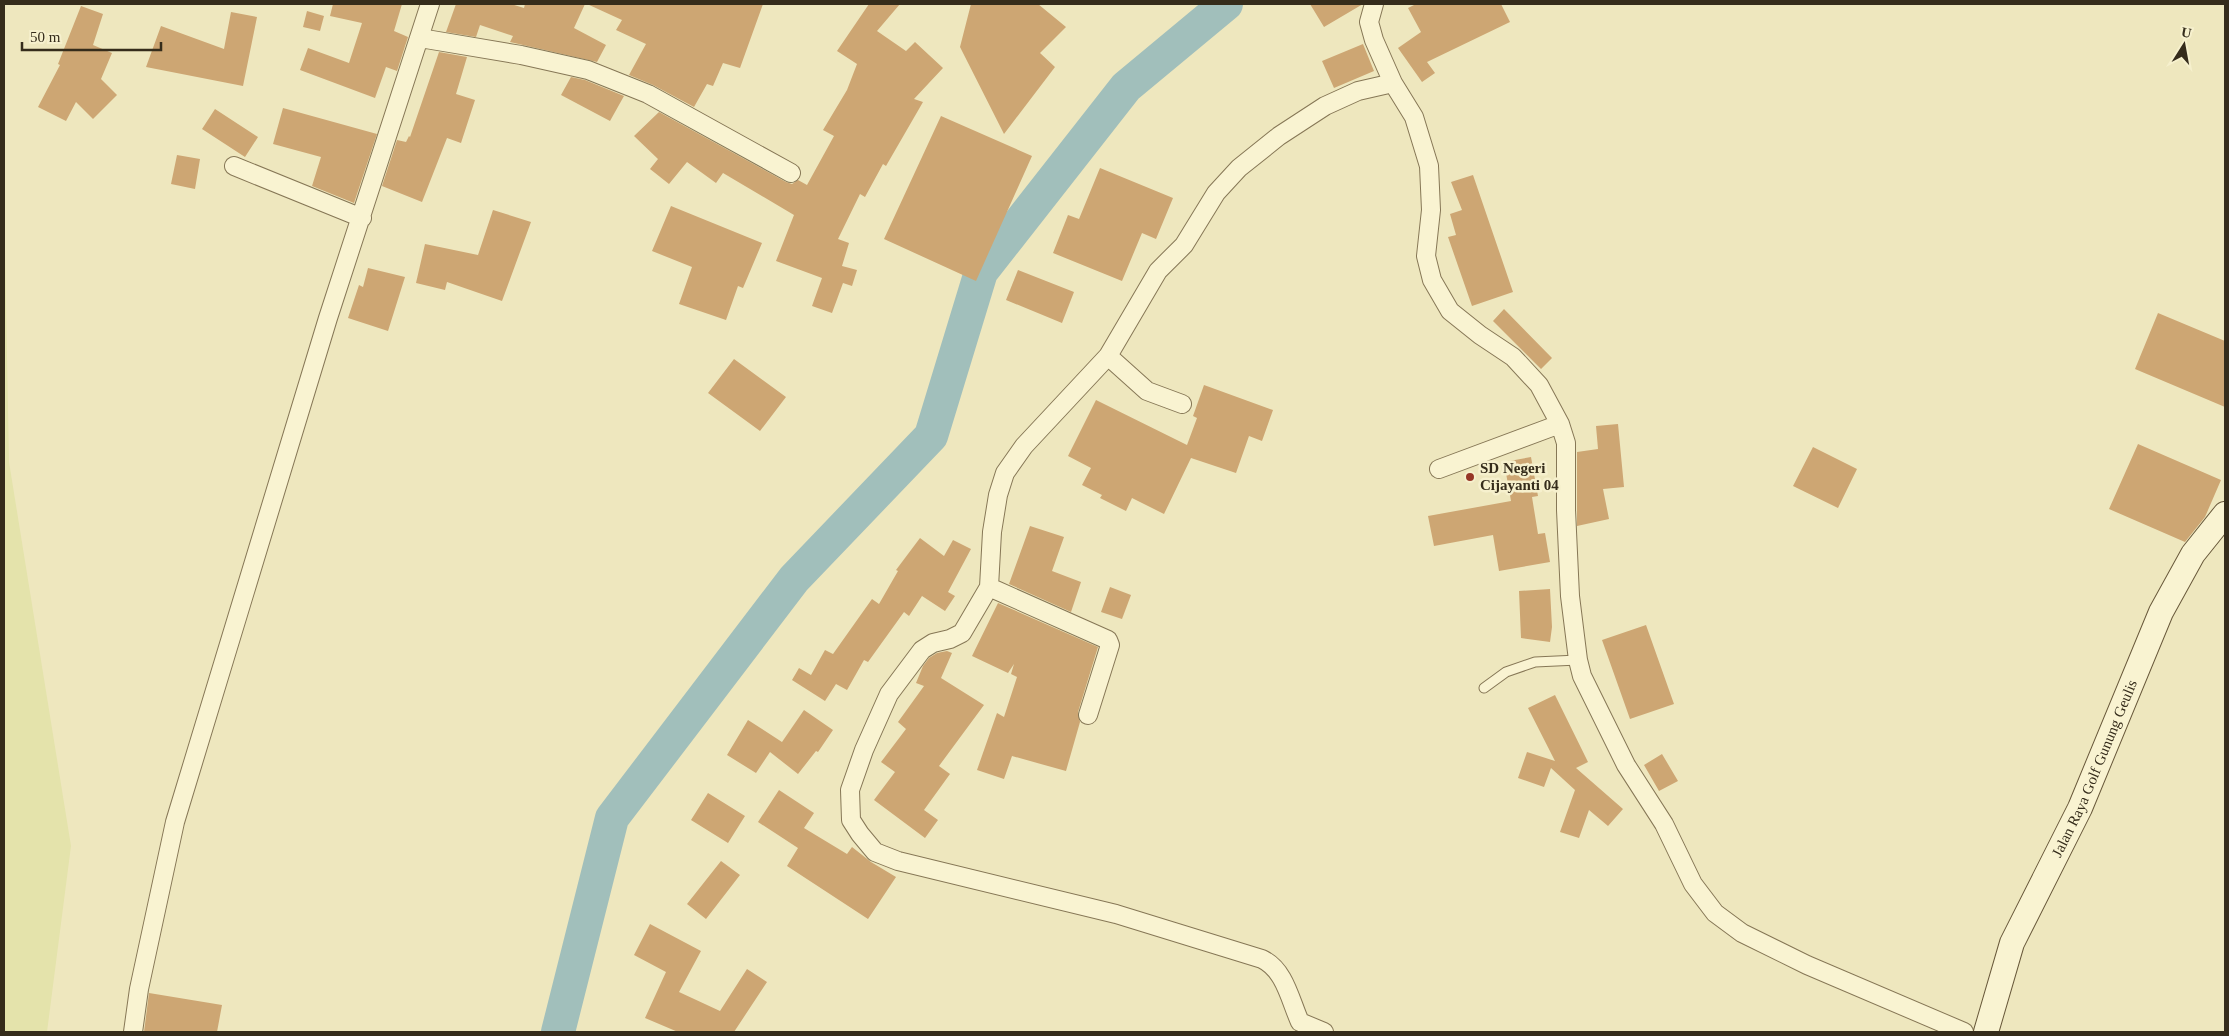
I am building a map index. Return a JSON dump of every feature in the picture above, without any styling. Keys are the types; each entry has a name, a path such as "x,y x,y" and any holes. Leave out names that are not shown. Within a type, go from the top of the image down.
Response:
{"main road":[{"name":"Jalan Raya Golf Gunung Geulis","path":"1986,1032 2012,943 2051,862 2080,808 2161,612 2193,554 2225,514"}],"street":[{"path":"133,1032 139,989 170,839 328,318 430,4"},
{"path":"1374,4 1369,22 1393,83 1414,117 1429,166 1431,210 1426,256 1432,280 1450,311 1513,358 1539,385 1560,424 1566,443 1566,502 1570,596 1578,660 1582,676 1626,766 1664,824 1693,884 1715,913 1742,933 1807,965 1964,1032"},
{"path":"420,38 536,58 597,73 648,94 792,173"},
{"path":"1324,1032 1300,1022 1278,972 1269,962 1262,958 1116,914 898,862 875,852 851,820 850,790 864,750 889,694 922,650 933,642 950,639 962,633 990,586 992,532 998,495 1005,473 1024,446 1108,356 1158,271 1184,245 1216,193 1239,168 1279,136 1325,106 1358,91 1393,83"},
{"path":"234,166 362,218"},
{"path":"1108,356 1147,391 1182,404"},
{"path":"1439,469 1560,424"},
{"path":"990,586 1108,640 1110,644 1088,715"}],"lane":[{"path":"1484,688 1506,672 1535,662 1578,660"}],"green space":[{"path":"4,196 9,462 71,846 47,1032 4,1032"}],"building":[{"path":"333,4 402,4 394,31 408,37 397,71 386,67 375,98 300,70 308,48 349,63 362,23 330,16"},
{"path":"456,4 511,4 524,8 525,4 585,4 574,28 606,45 597,62 510,42 513,36 480,25 476,37 446,32"},
{"path":"587,4 763,4 740,68 723,63 713,86 707,84 694,107 653,85 629,75 646,44 616,30 622,20"},
{"path":"869,4 900,4 877,31 906,51 915,42 943,68 914,99 923,102 886,166 883,164 865,197 860,194 838,239 849,243 842,266 857,270 852,286 843,283 832,313 812,306 822,278 776,261 794,215 723,173 716,183 687,162 669,184 650,169 658,159 634,136 659,112 786,182 792,184 798,180 807,185 834,136 823,130 847,90 857,64 837,51"},
{"path":"971,4 1038,4 1066,27 1040,53 1055,67 1004,134 960,47"},
{"path":"1310,4 1363,4 1324,27"},
{"path":"1416,4 1501,4 1510,22 1427,62 1435,73 1422,82 1398,48 1421,32 1408,8"},
{"path":"81,6 103,14 93,45 112,53 101,79 117,95 93,119 76,102 66,121 38,107 60,65 58,64"},
{"path":"307,11 324,16 320,31 303,27"},
{"path":"231,12 257,17 243,86 146,67 161,26 224,49"},
{"path":"1363,44 1374,71 1334,88 1322,61"},
{"path":"439,52 467,57 456,94 475,100 461,143 447,138 422,202 382,186 397,140 406,142 410,137"},
{"path":"571,77 585,80 624,96 610,121 561,95"},
{"path":"283,108 377,134 354,203 312,186 321,157 273,144"},
{"path":"215,109 258,137 245,157 202,129"},
{"path":"941,116 1032,156 976,281 884,239"},
{"path":"177,155 200,159 195,189 171,184"},
{"path":"1100,168 1173,198 1156,239 1142,233 1122,281 1053,253 1068,215 1079,219"},
{"path":"1473,175 1513,292 1472,306 1448,237 1456,235 1450,214 1462,210 1451,182"},
{"path":"671,206 762,243 743,288 738,286 726,320 679,304 692,267 652,251"},
{"path":"493,210 531,222 502,301 447,282 445,290 416,283 425,244 478,255"},
{"path":"368,268 405,277 388,331 348,318 359,285 363,287"},
{"path":"1018,270 1074,292 1062,323 1006,300"},
{"path":"1504,309 1552,358 1541,369 1493,321"},
{"path":"2158,313 2225,341 2225,407 2135,369"},
{"path":"734,359 786,397 760,431 708,393"},
{"path":"1204,385 1273,410 1262,441 1249,436 1236,473 1191,458 1164,514 1132,498 1126,511 1100,498 1102,495 1082,485 1091,468 1068,456 1096,400 1187,445 1197,418 1193,416"},
{"path":"1618,424 1624,487 1603,489 1609,519 1577,526 1577,452 1598,449 1596,426"},
{"path":"2138,444 2221,480 2205,517 2185,542 2109,509"},
{"path":"1813,447 1857,469 1838,508 1793,486"},
{"path":"1531,457 1538,496 1532,497 1538,534 1545,533 1550,562 1499,571 1493,535 1434,546 1428,516 1511,501 1504,462"},
{"path":"1030,526 1064,537 1052,571 1081,582 1071,612 1009,584"},
{"path":"920,538 944,556 953,540 971,549 948,592 955,596 945,611 922,596 909,616 904,612 868,662 864,660 847,690 836,684 825,701 792,680 799,668 811,675 825,650 833,654 872,599 879,604 898,571 896,570"},
{"path":"1110,587 1131,595 1122,619 1101,612"},
{"path":"1550,589 1552,627 1550,642 1521,638 1519,591"},
{"path":"998,603 1098,647 1078,712 1080,722 1066,771 1012,756 1004,779 977,770 997,713 1004,717 1017,677 1011,674 1014,664 1008,673 972,656"},
{"path":"1646,625 1674,704 1630,719 1602,640"},
{"path":"947,651 952,653 941,678 984,705 939,766 950,774 924,810 938,820 925,838 874,800 895,772 881,762 906,729 898,722 924,686 916,683 923,666 929,658 937,653"},
{"path":"1555,695 1588,762 1576,768 1623,809 1608,826 1589,810 1579,838 1560,832 1575,790 1551,768 1544,787 1518,778 1527,752 1555,761 1528,708"},
{"path":"804,710 833,730 818,752 816,751 798,774 770,752 756,773 727,755 748,720 782,742"},
{"path":"1662,754 1678,781 1659,791 1644,765"},
{"path":"779,790 814,813 804,828 847,854 852,847 871,862 896,877 868,919 787,866 798,848 758,822"},
{"path":"708,793 745,816 728,843 691,820"},
{"path":"721,861 740,875 706,919 687,904"},
{"path":"650,924 701,951 679,992 720,1011 747,969 767,982 734,1032 678,1032 645,1018 666,972 634,955"},
{"path":"149,993 222,1005 217,1032 144,1032"}],"waterway":[{"path":"558,1032 612,818 794,579 931,436 981,272 1126,87 1226,4"}],"place":[{"name":"SD Negeri Cijayanti 04","path":"1470,477"}]}
